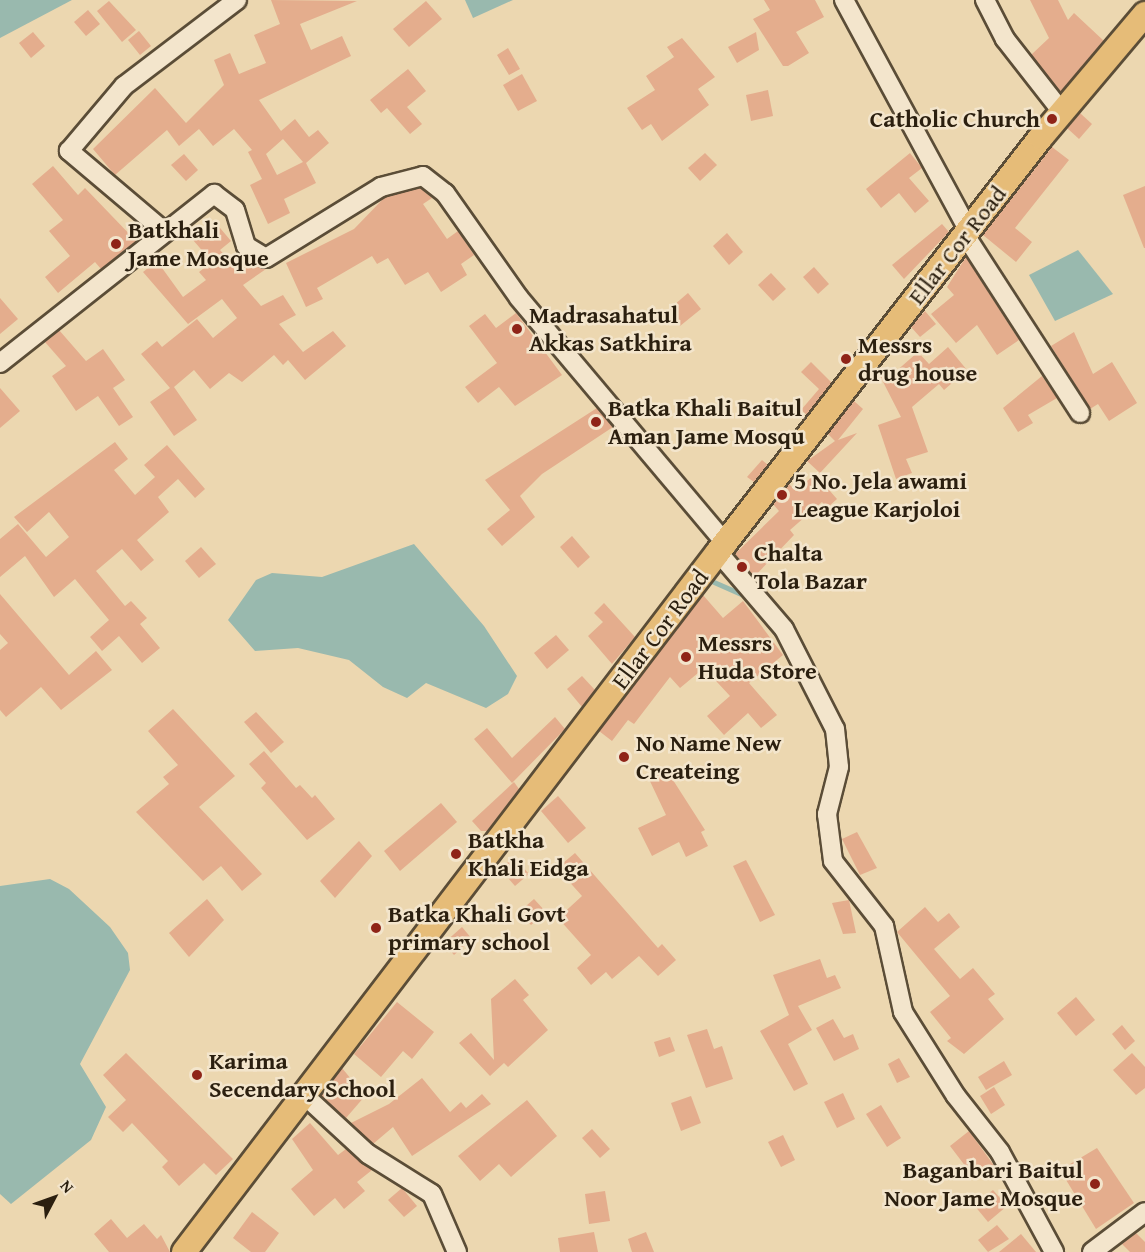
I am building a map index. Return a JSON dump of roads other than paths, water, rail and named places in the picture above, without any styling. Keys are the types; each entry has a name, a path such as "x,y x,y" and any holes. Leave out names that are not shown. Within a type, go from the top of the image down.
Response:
{"main road":[{"name":"Ellar Cor Road","path":"184,1252 967,233 1062,112 1145,14"}],"street":[{"path":"165,232 69,151 124,86 237,0"},
{"path":"844,0 967,233 1080,413"},
{"path":"985,0 1005,39 1062,112"},
{"path":"0,363 214,194 236,210 246,246 266,258 381,187 423,176 446,193 519,298 784,629 835,729 838,767 827,814 832,861 884,926 903,1012 956,1096 1000,1152 1054,1252"},
{"path":"304,1095 368,1154 432,1194 457,1252"},
{"path":"1092,1252 1142,1219"}],"water":[{"path":"0,0 72,0 0,38"},
{"path":"465,0 513,0 473,18"},
{"path":"1078,250 1113,294 1055,321 1029,275"},
{"path":"414,544 484,626 517,676 508,694 486,708 426,683 407,698 383,687 349,660 298,648 255,651 228,620 256,580 272,573 322,577"},
{"path":"50,879 69,889 110,927 128,953 130,970 80,1064 106,1107 91,1140 11,1204 0,1194 0,886"}],"waterway":[{"path":"707,579 748,597"}],"place":[{"name":"Catholic Church","path":"1052,119"},
{"name":"Batkhali Jame Mosque","path":"116,244"},
{"name":"Madrasahatul Akkas Satkhira","path":"517,329"},
{"name":"Messrs drug house","path":"846,359"},
{"name":"Batka Khali Baitul Aman Jame Mosqu","path":"596,422"},
{"name":"5 No. Jela awami League Karjoloi","path":"782,495"},
{"name":"Chalta Tola Bazar","path":"742,567"},
{"name":"Messrs Huda Store","path":"686,657"},
{"name":"No Name New Createing","path":"624,757"},
{"name":"Batkha Khali Eidga","path":"456,854"},
{"name":"Batka Khali Govt primary school","path":"376,928"},
{"name":"Karima Secendary School","path":"197,1075"},
{"name":"Baganbari Baitul Noor Jame Mosque","path":"1095,1184"}]}
